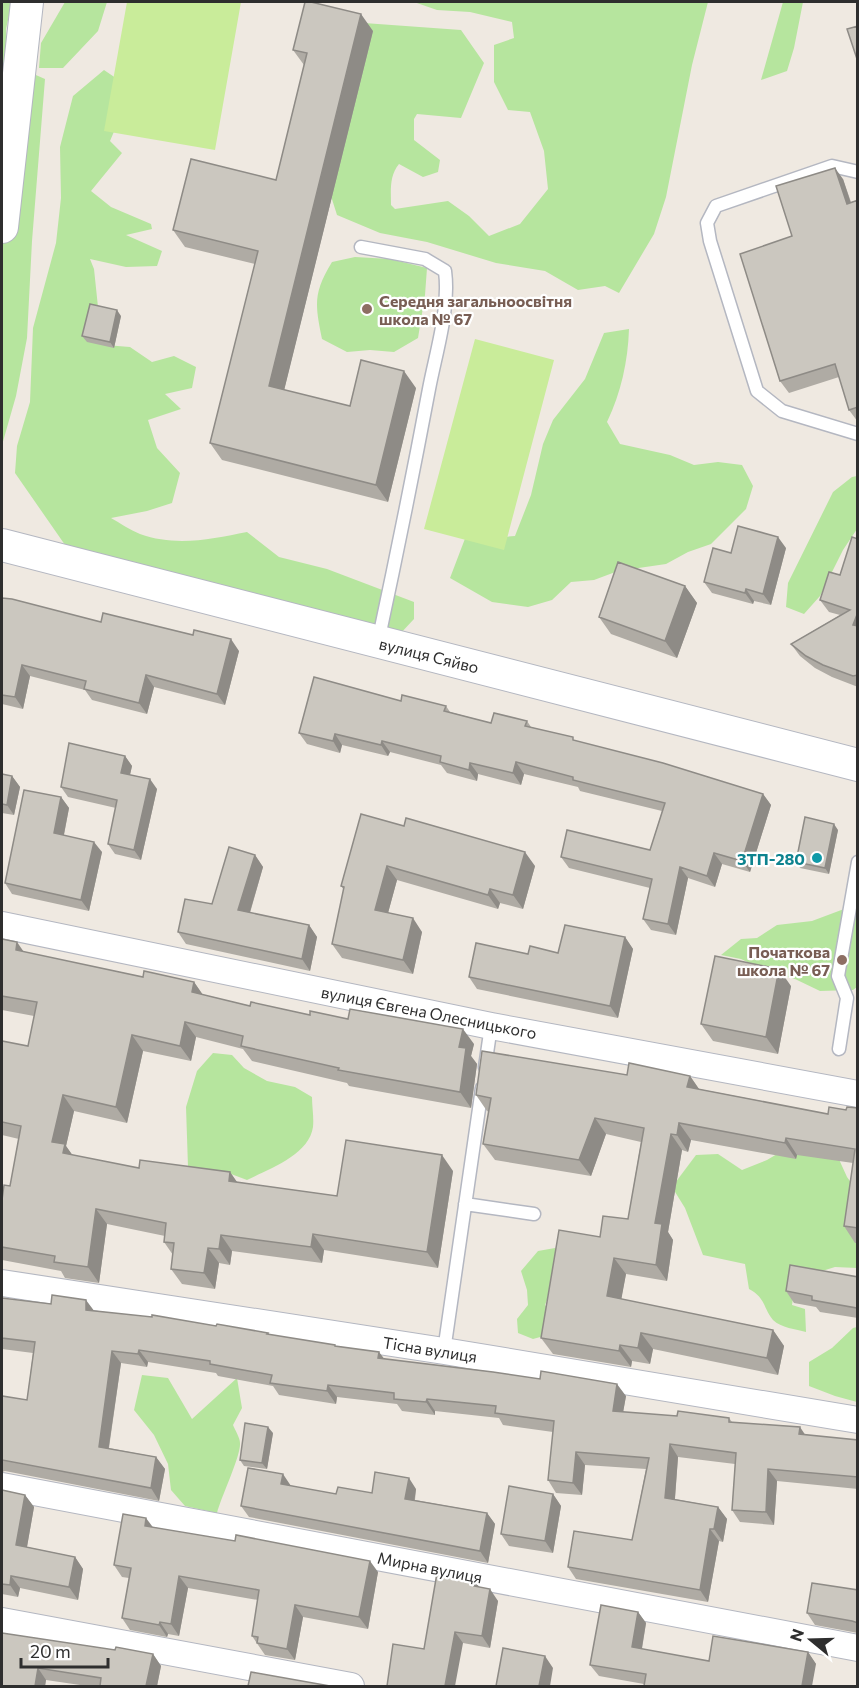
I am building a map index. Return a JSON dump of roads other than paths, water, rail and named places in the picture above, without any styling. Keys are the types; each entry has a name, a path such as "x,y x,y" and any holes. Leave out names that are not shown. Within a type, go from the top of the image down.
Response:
{"street":[{"path":"2,227 15,70 27,2"},
{"name":"вулиця Сяйво","path":"2,545 858,765"},
{"name":"вулиця Євгена Олесницького","path":"2,925 491,1026 858,1095"},
{"name":"Тісна вулиця","path":"2,1284 444,1351 858,1420"},
{"name":"Мирна вулиця","path":"2,1486 858,1648"},
{"path":"2,1621 351,1686"}],"lane":[{"path":"858,172 832,166 717,206 707,223 710,241 757,391 782,411 858,434"},
{"path":"360,247 425,259 445,271 447,286 412,480 378,642"},
{"path":"839,1048 847,998 837,976 858,862"},
{"path":"444,1351 491,1026"},
{"path":"465,1204 534,1214"}],"place":[{"name":"Середня загальноосвітня школа № 67","path":"367,309"},
{"name":"ЗТП-280","path":"817,858"},
{"name":"Початкова школа № 67","path":"842,960"}]}
